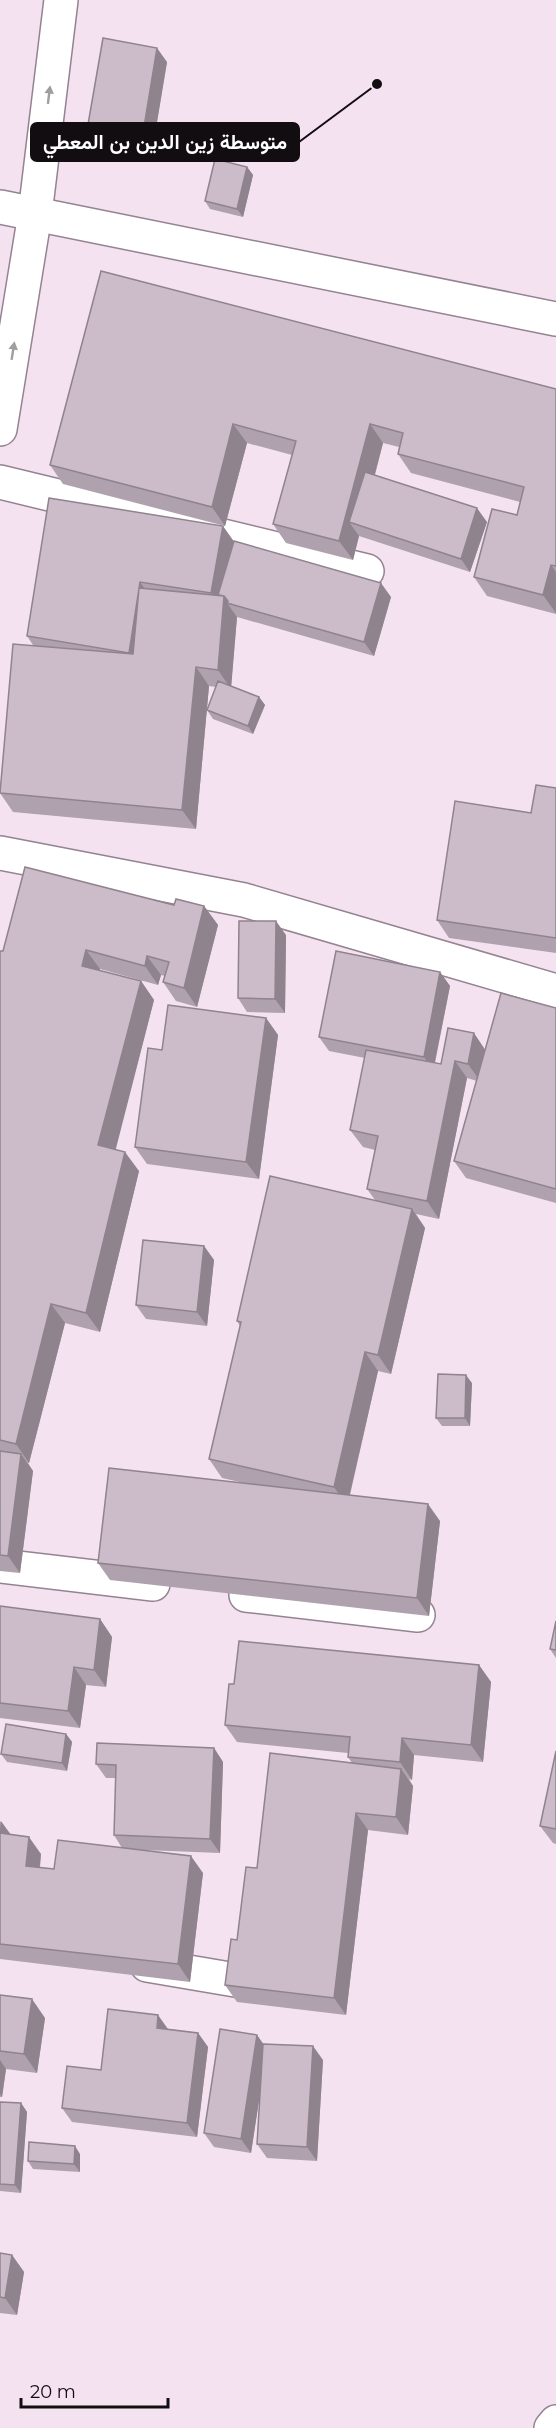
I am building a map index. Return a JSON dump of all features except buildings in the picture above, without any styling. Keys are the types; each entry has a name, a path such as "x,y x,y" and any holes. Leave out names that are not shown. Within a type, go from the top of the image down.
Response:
{"street":[{"path":"0,429 35,214 61,0"},
{"path":"0,207 556,319"},
{"path":"0,482 367,571"},
{"path":"0,853 244,900 556,991"},
{"path":"0,1566 186,1588"},
{"path":"221,1592 418,1615"},
{"path":"116,1960 301,1991"},
{"path":"551,2428 556,2422"}],"place":[{"name":"متوسطة زين الدين بن المعطي","path":"377,84"}]}
